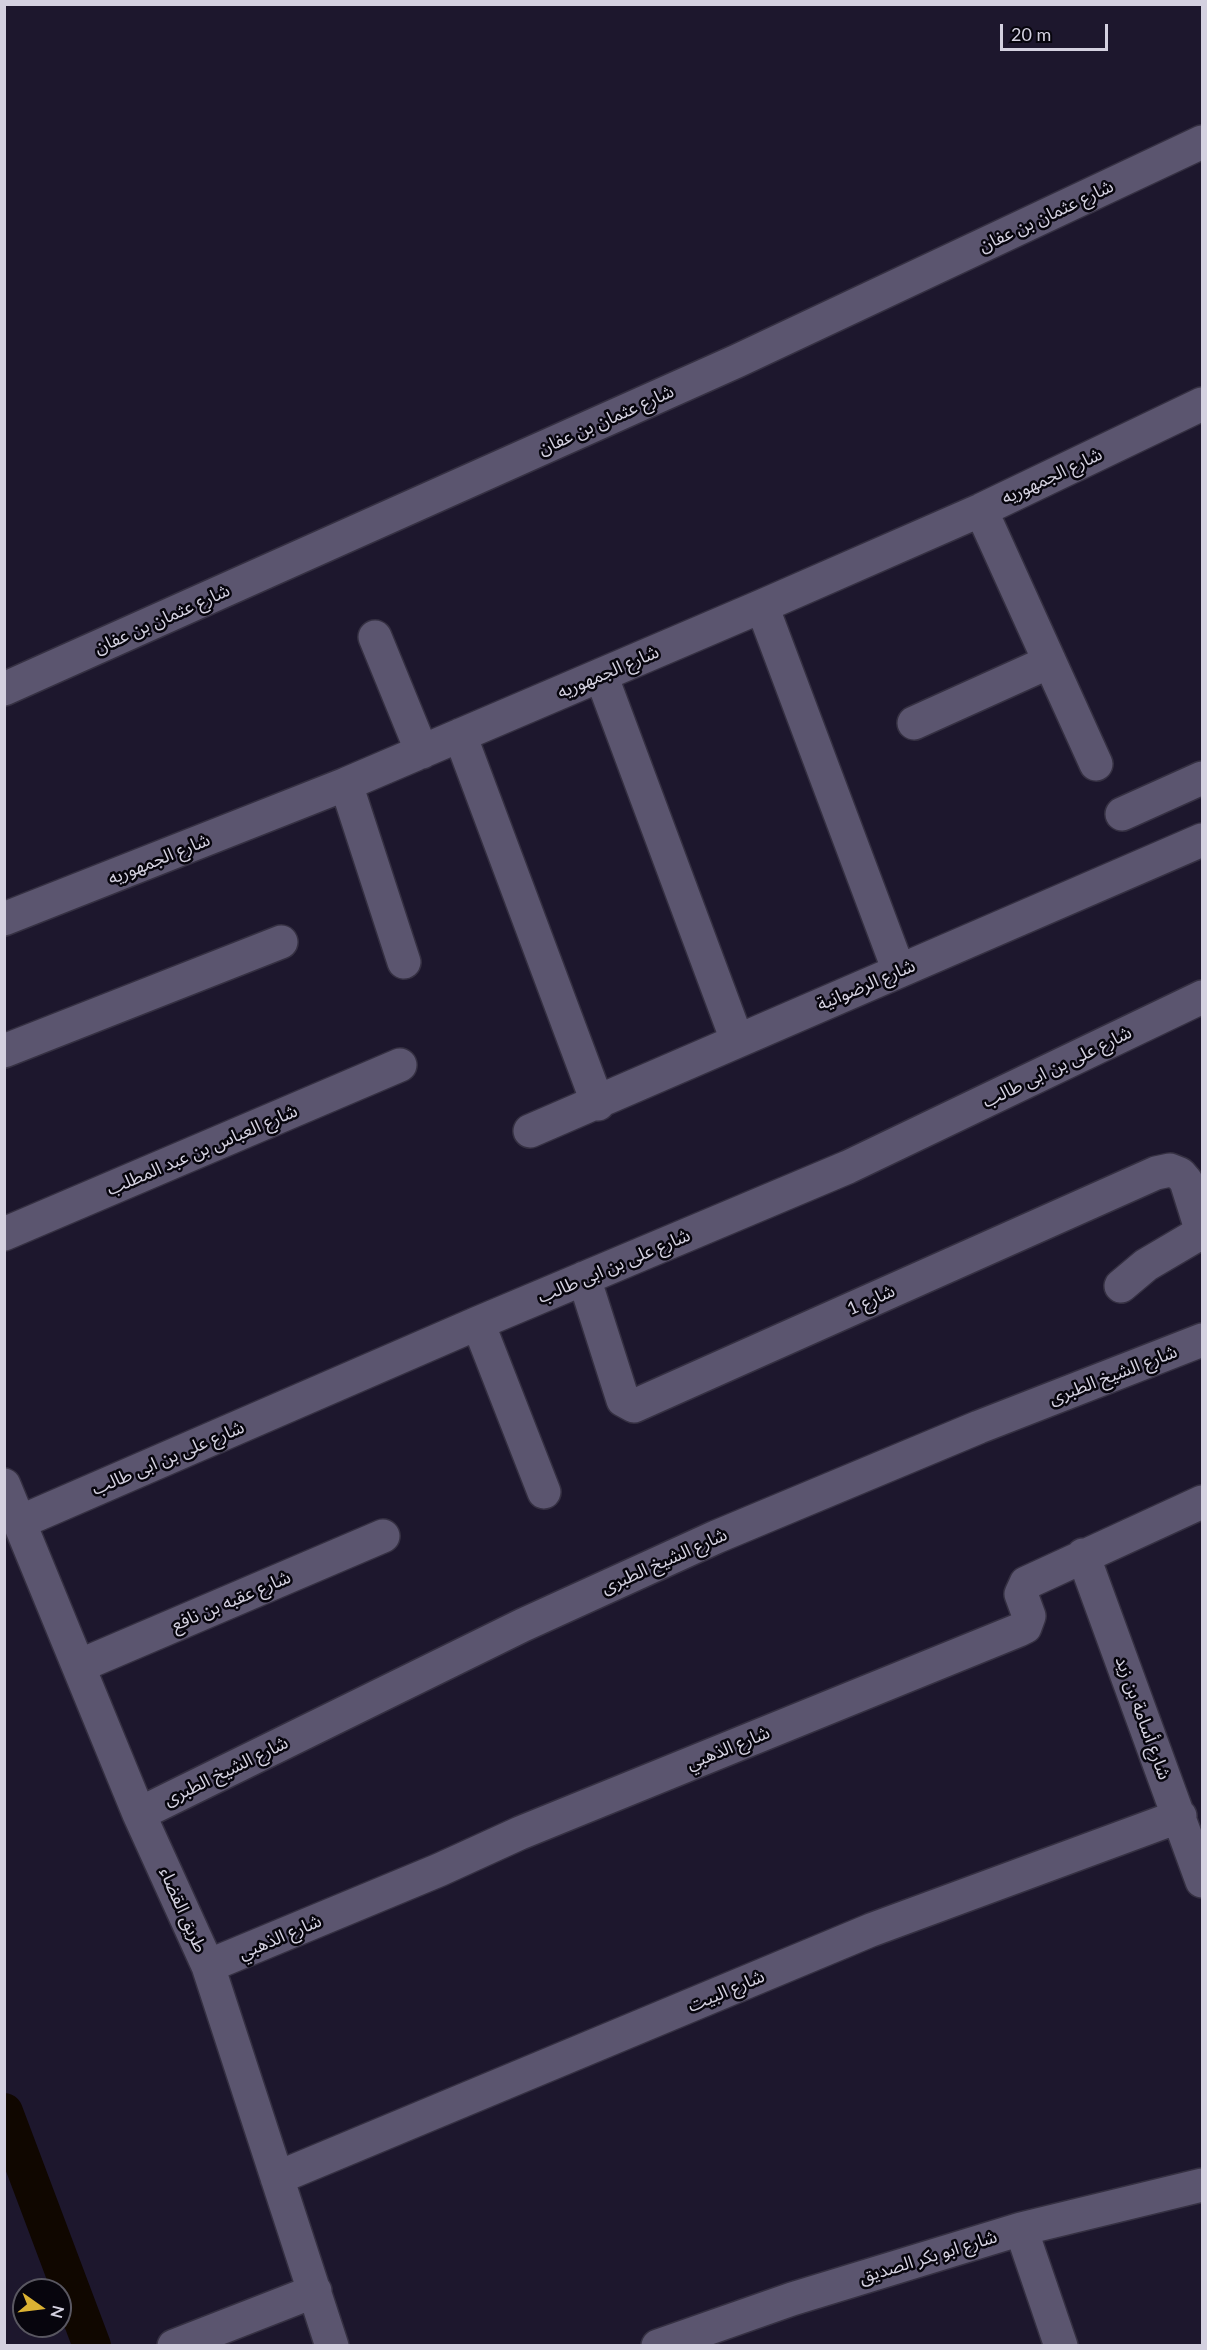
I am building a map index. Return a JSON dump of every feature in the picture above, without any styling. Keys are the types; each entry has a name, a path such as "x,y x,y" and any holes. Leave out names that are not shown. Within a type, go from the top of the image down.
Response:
{"street":[{"name":"شارع عثمان بن عفان","path":"4,689 737,362 1203,142"},
{"name":"شارع الجمهوريه","path":"4,920 346,784 762,606 981,510 1203,404"},
{"path":"981,510 1096,764"},
{"path":"762,606 898,971"},
{"path":"375,637 422,752"},
{"path":"914,723 1049,662"},
{"path":"601,675 737,1040"},
{"path":"460,735 598,1104"},
{"path":"1122,814 1203,778"},
{"path":"346,784 404,962"},
{"name":"شارع الرضوانية","path":"530,1131 598,1104 737,1040 1203,840"},
{"path":"4,1051 281,942"},
{"name":"شارع على بن ابى طالب","path":"20,1522 478,1323 848,1167 1203,997"},
{"name":"شارع العباس بن عبد المطلب","path":"4,1234 400,1065"},
{"name":"شارع 1","path":"584,1278 623,1400 634,1406 1156,1173 1170,1170 1180,1174 1186,1181 1203,1232"},
{"path":"1121,1286 1146,1265 1203,1232"},
{"path":"478,1323 544,1492"},
{"name":"شارع الشيخ الطبرى","path":"139,1814 523,1625 716,1537 979,1427 1203,1340"},
{"name":"طريق القضاء","path":"4,1485 139,1814 208,1966 332,2346"},
{"name":"شارع الذهبي","path":"208,1966 439,1870 520,1833 1019,1630 1025,1627 1029,1616 1021,1594 1023,1586 1083,1555 1203,1502"},
{"name":"شارع عقبه بن نافع","path":"79,1666 383,1536"},
{"name":"شارع أسامة بن زيد","path":"1083,1555 1203,1881"},
{"name":"شارع البيت","path":"277,2178 871,1930 1180,1816"},
{"name":"شارع ابو بكر الصديق","path":"658,2346 792,2299 1021,2229 1203,2186"},
{"path":"1021,2229 1061,2346"},
{"path":"174,2346 315,2291"}],"waterway":[{"path":"4,2112 92,2346"}]}
